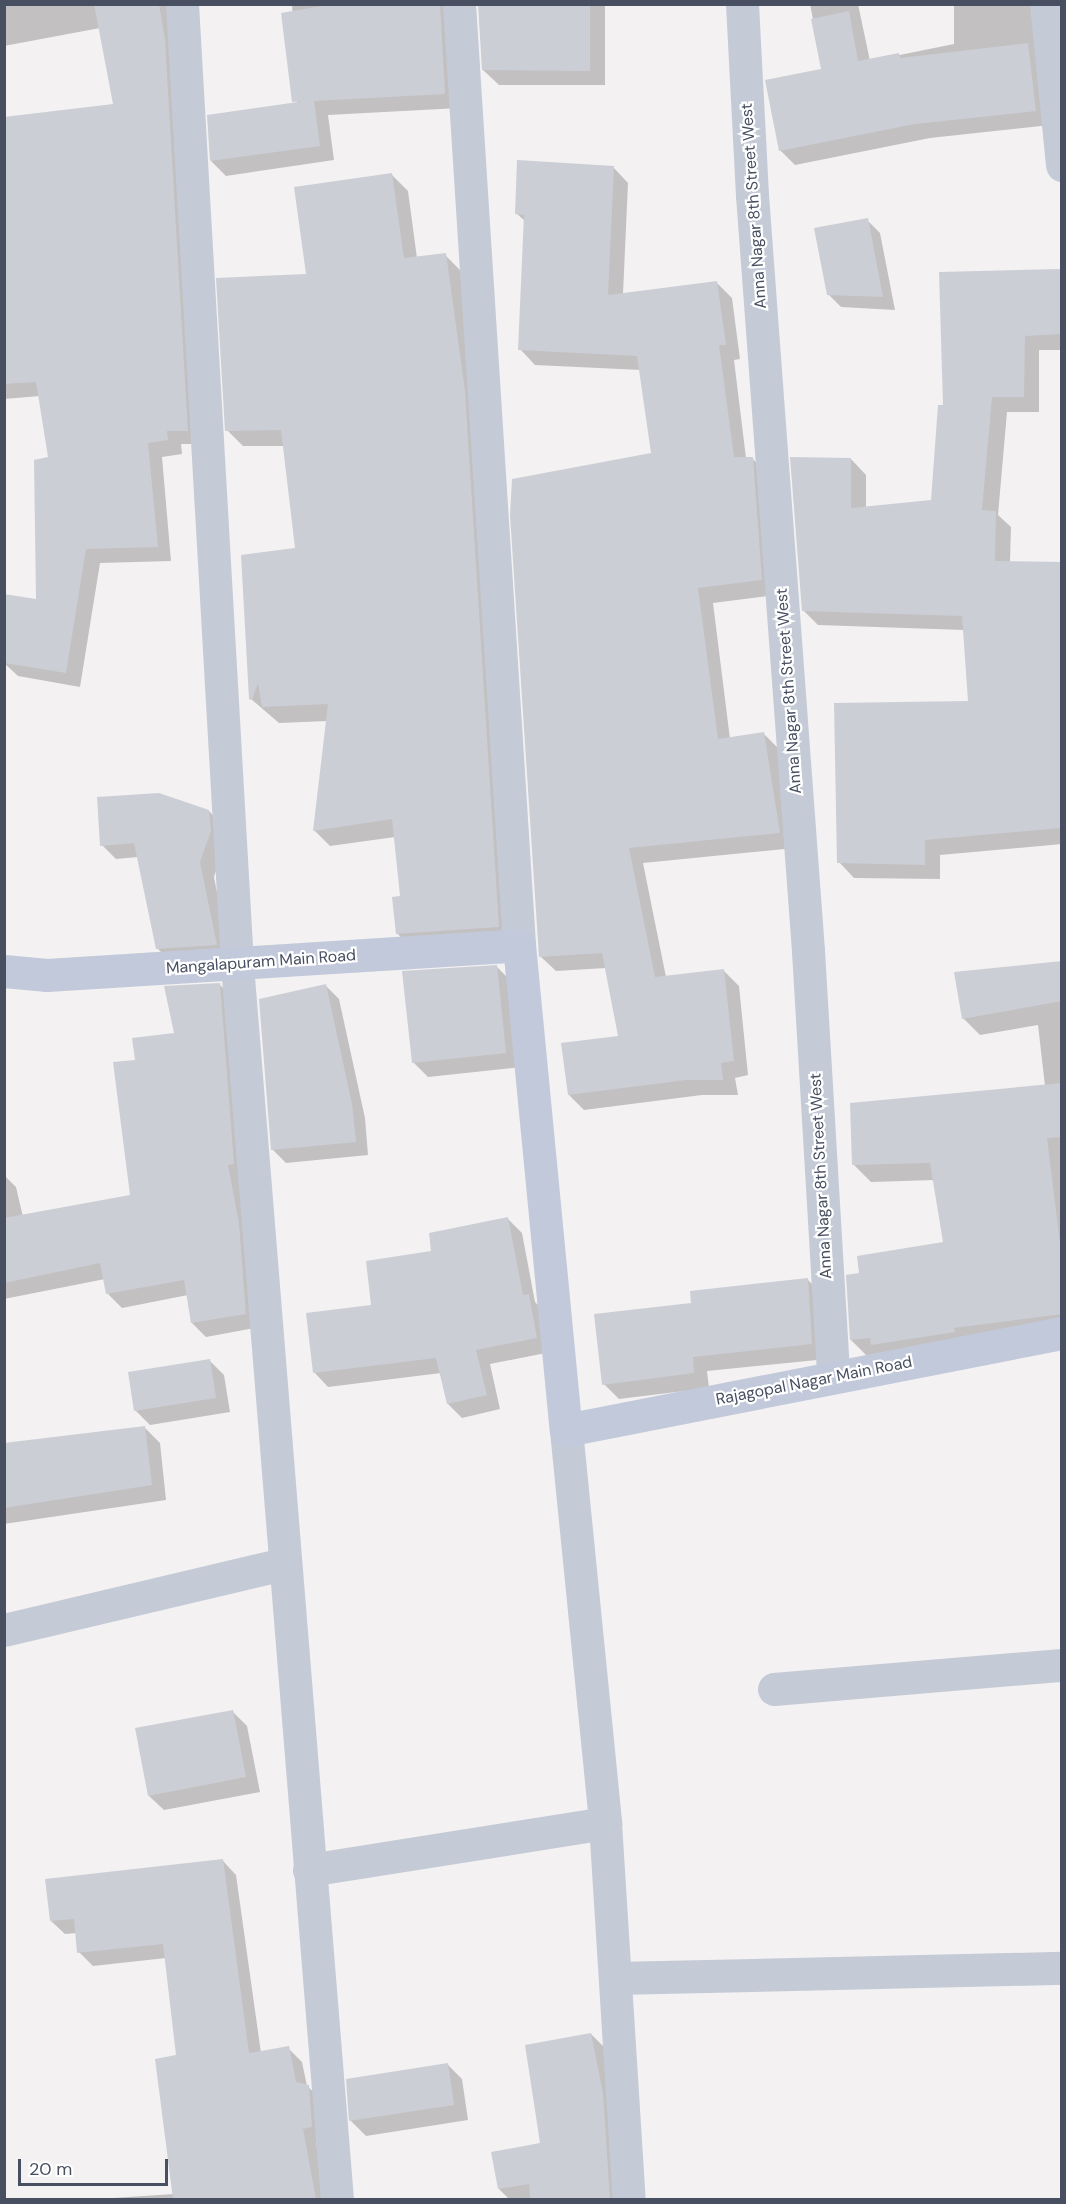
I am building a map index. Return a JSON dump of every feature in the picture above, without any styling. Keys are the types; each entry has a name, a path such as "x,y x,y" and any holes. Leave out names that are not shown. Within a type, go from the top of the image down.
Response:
{"street":[{"path":"182,4 237,965 337,2199"},
{"path":"459,4 519,945 605,1823 629,2199"},
{"name":"Anna Nagar 8th Street West","path":"742,4 754,218 808,951 833,1377"},
{"path":"1046,4 1062,165"},
{"name":"Mangalapuram Main Road","path":"4,971 47,975 237,965 519,945"},
{"name":"Rajagopal Nagar Main Road","path":"566,1430 1062,1333"},
{"path":"4,1630 284,1564"},
{"path":"774,1689 1062,1665"},
{"path":"309,1870 605,1823"},
{"path":"615,1978 1062,1968"}],"building":[{"path":"94,4 159,4 165,39 188,431 167,431 168,440 148,443 158,547 86,549 66,673 4,663 4,594 36,599 34,460 48,457 36,382 4,384 4,117 113,104"},
{"path":"334,4 440,4 445,94 314,101 320,146 210,161 207,115 305,101 292,102 281,13"},
{"path":"478,4 590,4 590,71 482,70"},
{"path":"849,11 858,61 899,53 900,58 1028,43 1036,111 915,124 779,151 765,80 821,69 811,19"},
{"path":"517,160 614,166 608,295 717,281 726,345 719,345 734,457 753,457 762,580 698,588 718,739 764,732 780,833 629,848 655,977 724,969 734,1061 721,1063 723,1080 686,1080 568,1095 561,1043 618,1036 602,953 539,957 510,515 512,479 651,453 637,356 518,350 524,215 515,214"},
{"path":"392,173 404,258 446,253 465,391 499,927 396,934 392,897 400,896 392,819 313,831 328,704 262,707 258,683 252,700 249,699 241,555 295,548 281,430 225,431 216,278 306,274 294,187"},
{"path":"868,218 883,297 827,295 814,228"},
{"path":"1061,269 1062,334 1025,336 1024,397 992,397 982,510 996,511 995,561 1062,562 1062,828 925,840 925,865 837,863 834,703 968,701 962,616 802,611 790,457 851,458 851,508 931,500 938,405 943,405 939,272"},
{"path":"159,793 209,810 211,831 200,862 217,945 156,949 134,843 100,846 97,797"},
{"path":"1062,961 1062,1001 962,1019 954,972"},
{"path":"497,965 506,1053 412,1063 402,971"},
{"path":"220,983 234,1164 228,1165 239,1223 246,1314 191,1323 184,1280 106,1294 100,1263 4,1283 4,1218 130,1195 113,1062 135,1060 132,1038 174,1033 164,986"},
{"path":"326,984 352,1104 356,1142 271,1150 259,999"},
{"path":"1062,1083 1062,1137 1047,1138 1062,1259 1062,1314 954,1328 955,1332 871,1345 870,1338 850,1340 846,1275 859,1273 857,1256 943,1242 930,1163 852,1165 850,1103"},
{"path":"508,1217 523,1295 529,1294 537,1338 476,1350 487,1395 447,1404 436,1358 313,1373 306,1313 371,1305 366,1261 431,1251 429,1233"},
{"path":"808,1278 812,1344 693,1357 694,1373 602,1385 594,1314 691,1303 690,1291"},
{"path":"210,1359 216,1398 134,1411 128,1372"},
{"path":"145,1426 152,1485 4,1508 4,1443"},
{"path":"233,1710 246,1777 148,1796 135,1728"},
{"path":"223,1859 249,2053 289,2046 296,2082 309,2085 312,2127 303,2129 316,2199 173,2199 155,2059 176,2055 163,1944 77,1953 74,1919 50,1921 45,1879"},
{"path":"591,2033 603,2093 610,2199 530,2199 529,2184 498,2189 491,2152 540,2143 525,2045"},
{"path":"448,2063 454,2105 349,2121 346,2079"}]}
